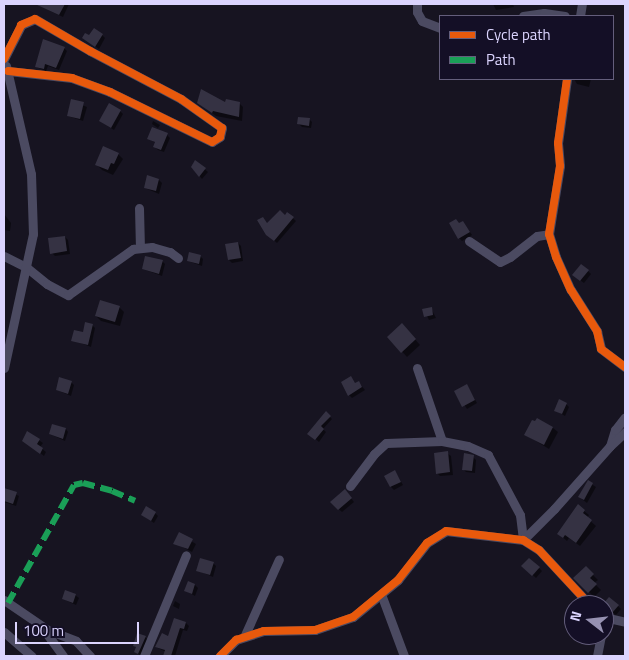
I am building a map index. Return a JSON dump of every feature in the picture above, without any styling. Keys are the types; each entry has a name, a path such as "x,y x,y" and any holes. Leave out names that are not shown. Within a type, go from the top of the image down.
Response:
{"street":[{"path":"417,4 417,12 422,21 439,28"},
{"path":"530,15 544,13 558,15"},
{"path":"4,368 33,234 31,174 4,60 21,25 35,18 90,51 181,98 222,128 220,136 212,142 110,92 72,78 8,71"},
{"path":"567,80 558,143 560,166 549,234 556,257 571,290 597,331 601,349 625,367"},
{"path":"139,208 140,248"},
{"path":"469,241 500,262 510,257 537,236 549,234"},
{"path":"4,256 26,267 47,284 68,295 114,260 133,250 152,247 170,252 178,258"},
{"path":"416,368 442,441"},
{"path":"610,446 615,430 625,417"},
{"path":"523,540 625,432"},
{"path":"350,486 374,454 386,443 442,441 468,446 488,455 520,515 523,540"},
{"path":"220,656 236,640 244,637 264,632 315,630 352,617 398,580 427,543 446,531 523,540 539,550 581,595"},
{"path":"144,656 186,554"},
{"path":"244,637 279,559"},
{"path":"381,594 404,656"},
{"path":"4,600 40,625 76,641 90,656"},
{"path":"40,625 63,656"},
{"path":"4,632 32,656"}],"building":[{"path":"35,4 65,4 59,15"},
{"path":"94,28 103,34 95,47 82,38 85,33 89,35"},
{"path":"43,39 65,47 56,68 45,64 44,69 35,67"},
{"path":"201,89 225,102 226,99 240,102 239,117 213,111 212,113 197,103"},
{"path":"71,99 84,102 80,119 67,116"},
{"path":"109,103 121,110 111,128 99,121"},
{"path":"298,117 310,118 309,126 297,124"},
{"path":"152,127 168,133 161,150 153,147 155,142 147,139"},
{"path":"103,146 119,153 114,164 111,163 108,170 95,165"},
{"path":"195,160 206,168 199,177 191,167"},
{"path":"147,175 159,179 156,191 144,188"},
{"path":"280,210 285,215 287,212 294,217 274,241 266,235 257,220 263,217 267,223"},
{"path":"456,219 459,223 463,221 470,232 458,239 449,223"},
{"path":"65,236 67,251 50,254 48,238"},
{"path":"238,242 241,258 228,260 225,244"},
{"path":"189,252 201,255 199,264 187,261"},
{"path":"145,256 163,260 159,274 142,269"},
{"path":"581,264 589,270 580,281 572,275"},
{"path":"100,300 120,306 115,322 95,316"},
{"path":"432,307 433,315 424,317 422,309"},
{"path":"85,322 93,324 88,345 71,341 74,330 83,332"},
{"path":"402,323 416,339 401,353 387,337"},
{"path":"351,376 355,383 359,381 362,387 348,396 341,382"},
{"path":"59,377 72,381 68,394 56,390"},
{"path":"467,384 475,400 462,407 454,391"},
{"path":"559,399 567,403 562,414 554,411"},
{"path":"326,411 331,416 321,426 324,429 315,440 307,434"},
{"path":"537,418 553,427 544,445 524,435 532,420 535,421"},
{"path":"52,424 66,428 63,439 49,434"},
{"path":"27,431 40,439 37,444 43,448 40,454 22,441"},
{"path":"448,451 450,472 436,474 434,453"},
{"path":"464,453 474,455 472,471 462,470"},
{"path":"395,470 401,482 390,487 384,476"},
{"path":"588,480 593,483 584,500 578,497"},
{"path":"4,488 17,492 13,504 4,501"},
{"path":"345,489 352,498 338,510 330,502"},
{"path":"578,504 585,510 583,513 592,520 576,543 565,535 563,538 557,534"},
{"path":"146,506 156,512 151,521 141,515"},
{"path":"179,532 193,539 188,549 173,544"},
{"path":"200,558 214,562 210,575 196,571"},
{"path":"529,558 540,567 532,576 521,566"},
{"path":"586,566 594,574 590,578 597,584 588,593 573,578"},
{"path":"188,581 195,584 192,594 184,591"},
{"path":"65,590 76,594 73,603 62,599"},
{"path":"614,601 619,605 614,611"},
{"path":"174,618 186,622 184,629 180,628 171,656 163,656 165,650 155,647 162,633 168,636"},
{"path":"137,633 146,636 138,654 134,652 136,647 133,646"}],"marked path":[{"path":"8,603 74,485 83,483 112,491 135,501"}],"cycle path":[{"path":"4,59 21,25 35,19 90,51 181,99 222,128 220,137 212,142 110,92 72,78 8,71"},
{"path":"567,80 558,143 560,166 549,234 556,257 571,290 597,331 601,349 625,367"},
{"path":"220,656 236,640 264,631 315,630 353,617 398,580 427,543 446,531 523,540 539,550 581,595"}]}
